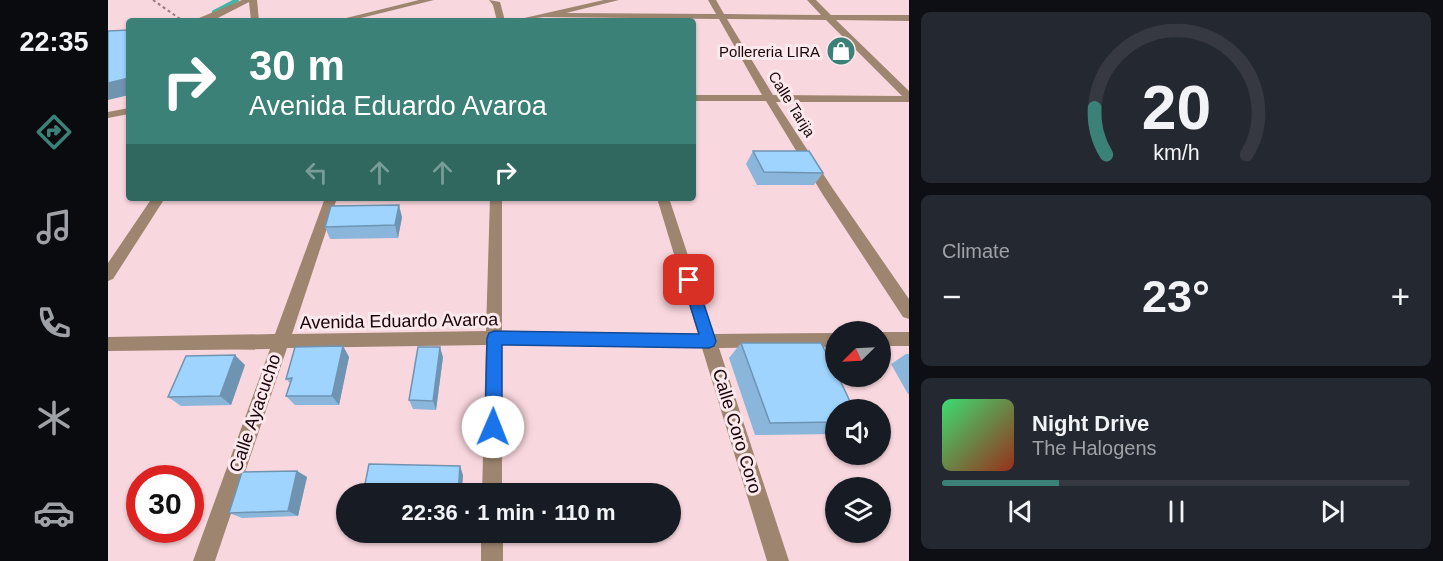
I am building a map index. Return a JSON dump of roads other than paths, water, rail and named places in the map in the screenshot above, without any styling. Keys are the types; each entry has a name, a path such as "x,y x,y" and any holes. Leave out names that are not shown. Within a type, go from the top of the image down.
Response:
{"street":[{"path":"209,18 248,0"},
{"path":"253,0 255,18"},
{"path":"351,18 430,0"},
{"path":"493,0 497,4 500,18"},
{"path":"530,18 615,0"},
{"name":"Calle Tarija","path":"712,0 769,98 828,192 909,312"},
{"path":"812,0 909,98"},
{"path":"544,15 594,18"},
{"path":"666,18 909,18"},
{"path":"696,98 909,98"},
{"path":"108,107 126,103"},
{"path":"108,116 126,112"},
{"path":"108,275 157,201"},
{"name":"Calle Ayacucho","path":"204,561 331,201"},
{"path":"492,483 496,201"},
{"name":"Calle Coro Coro","path":"664,201 778,561"},
{"name":"Avenida Eduardo Avaroa","path":"108,344 494,338 825,340"},
{"path":"891,339 909,339"},
{"path":"492,543 492,561"}],"waterway":[{"path":"214,12 237,0"}],"place":[{"name":"Pollereria LIRA","path":"841,51"}]}
